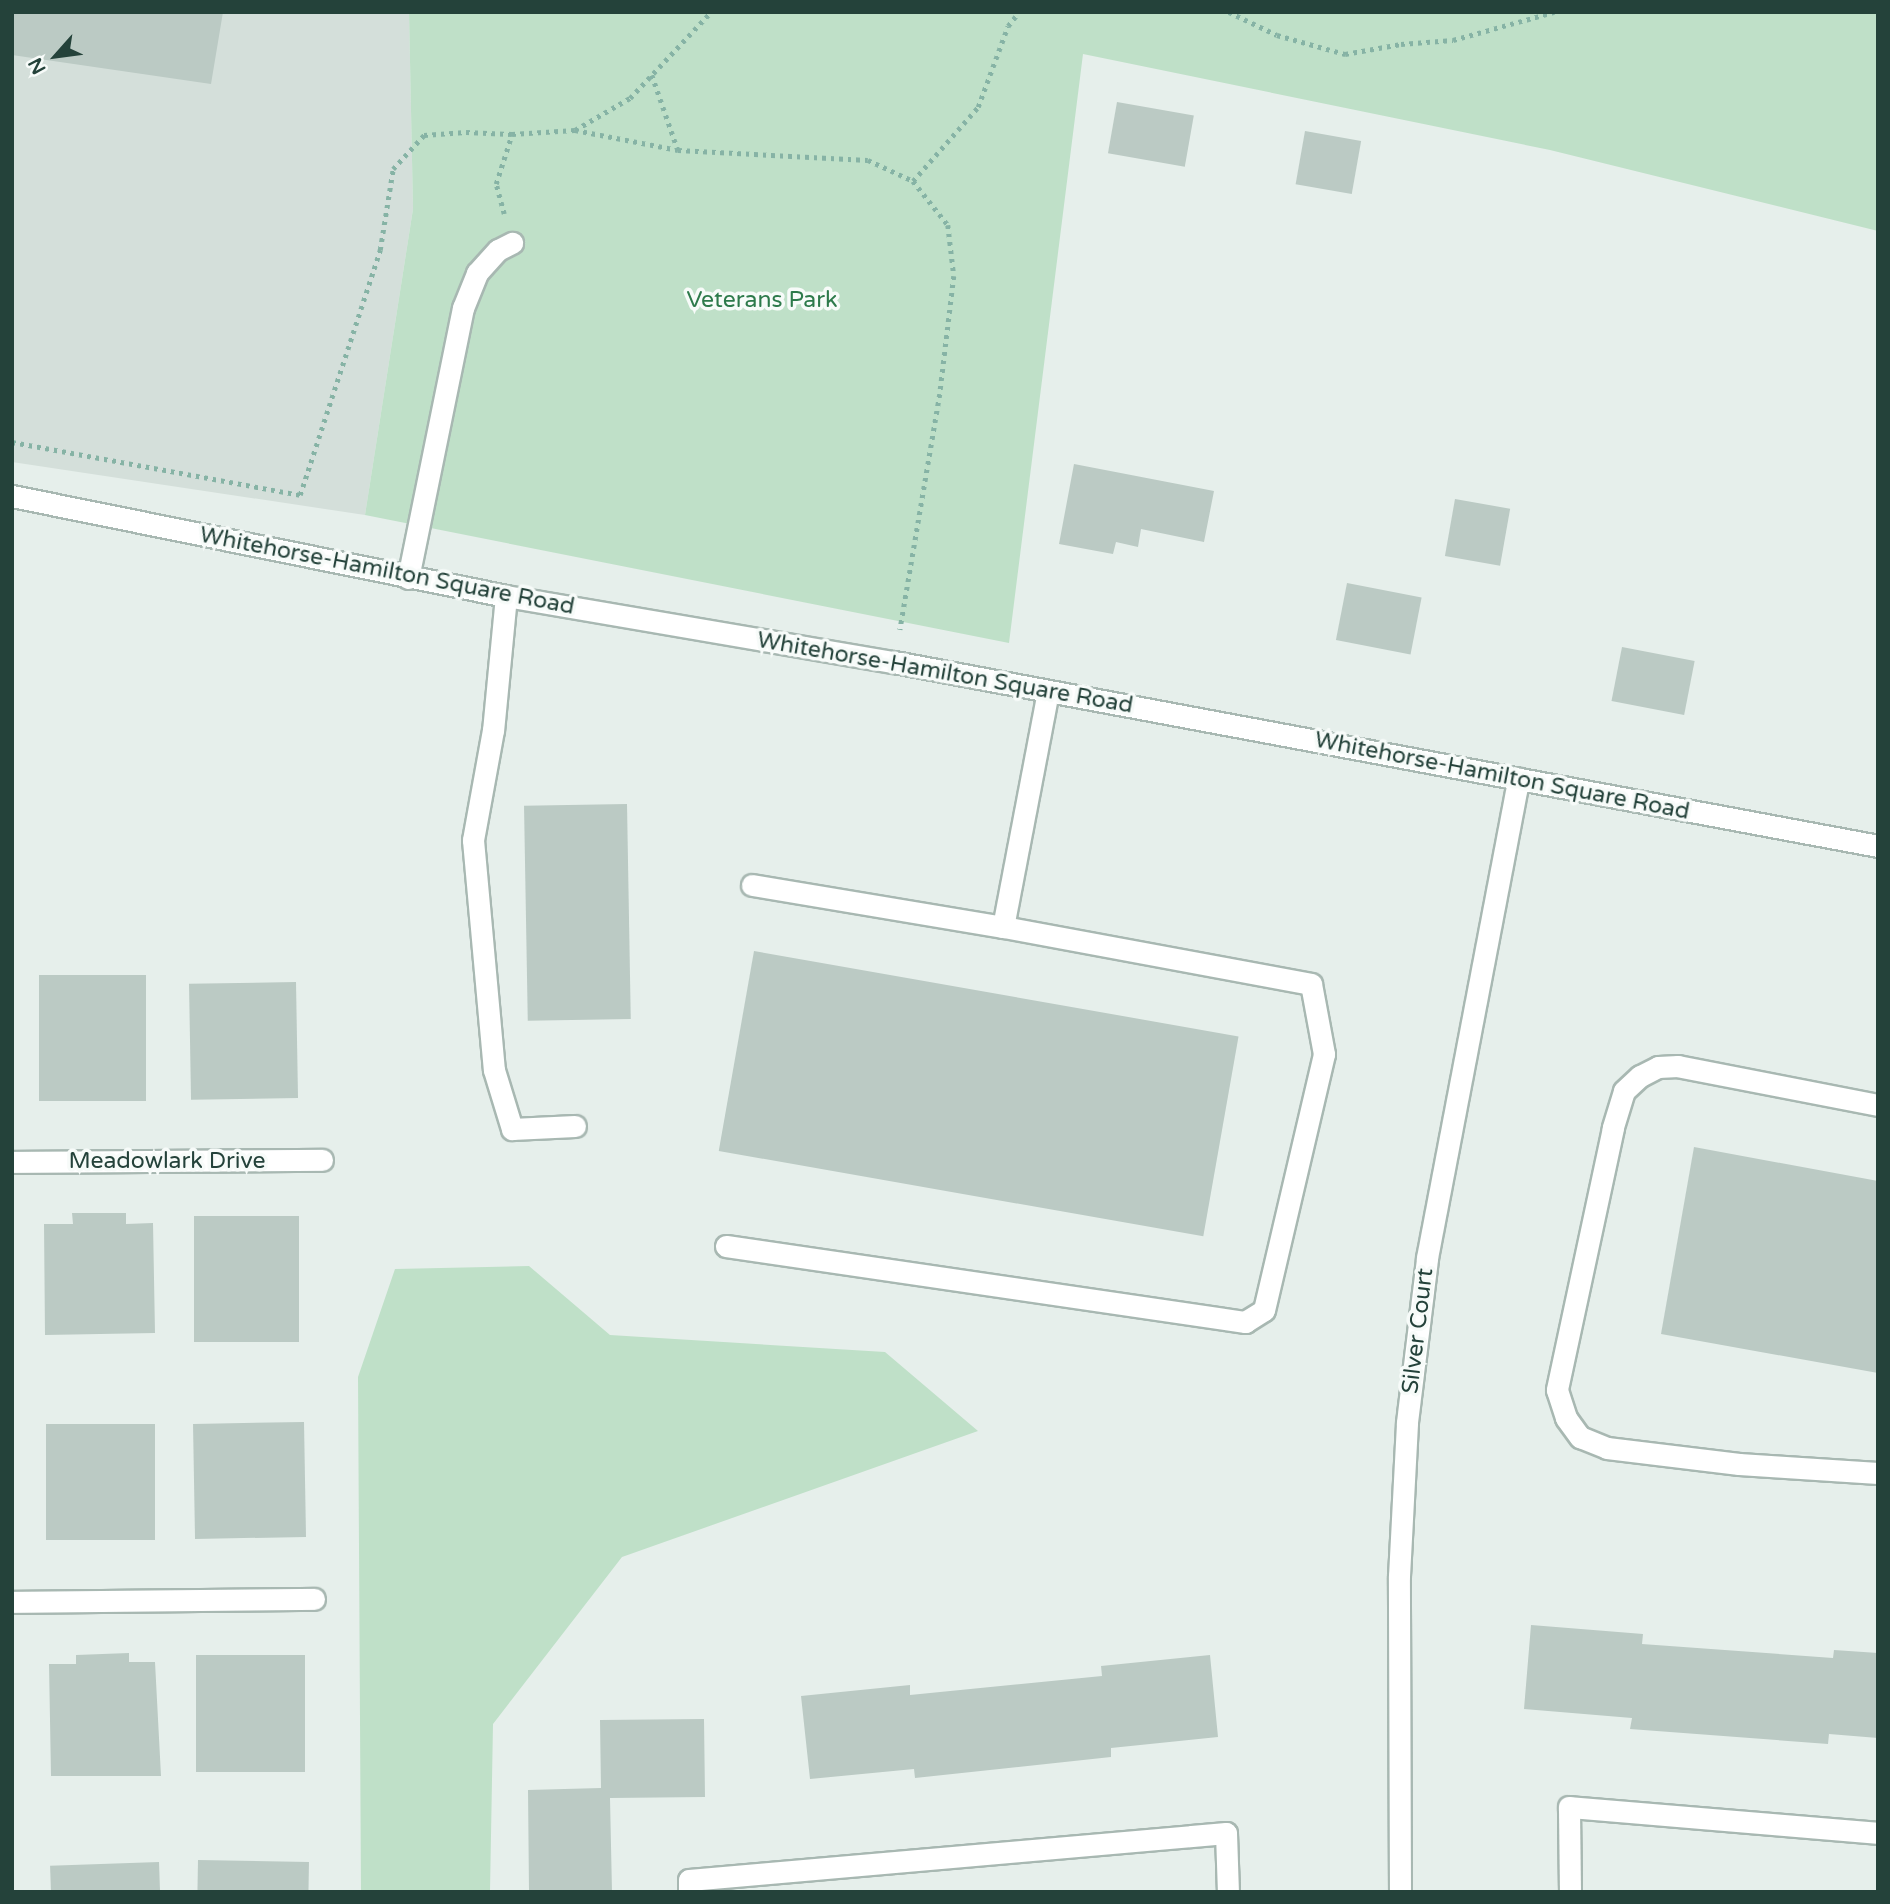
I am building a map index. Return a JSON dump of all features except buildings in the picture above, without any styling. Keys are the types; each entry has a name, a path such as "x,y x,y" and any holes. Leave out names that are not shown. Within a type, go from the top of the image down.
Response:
{"street":[{"path":"408,578 463,308 477,273 498,250 512,243"},
{"name":"Whitehorse-Hamilton Square Road","path":"12,496 408,578 894,662 1878,846"},
{"path":"506,596 493,730 473,840 494,1070 512,1129 575,1126"},
{"path":"1003,927 1048,691"},
{"name":"Silver Court","path":"1400,1892 1399,1576 1408,1422 1427,1258 1518,779"},
{"path":"726,1246 1245,1321 1264,1310 1324,1054 1311,984 752,884"},
{"path":"1878,1105 1678,1066 1658,1067 1640,1076 1624,1091 1613,1128 1557,1390 1566,1419 1580,1437 1607,1448 1738,1464 1878,1473"},
{"name":"Meadowlark Drive","path":"12,1162 321,1160"},
{"path":"12,1602 314,1599"},
{"path":"1570,1892 1569,1807 1878,1833"},
{"path":"689,1892 689,1880 1226,1833 1227,1892"}],"path":[{"path":"575,130 631,98 711,12"},
{"path":"913,181 978,107 1008,26 1019,12"},
{"path":"1229,12 1277,34 1345,54 1401,44 1453,40 1554,12"},
{"path":"652,75 678,149"},
{"path":"12,442 300,495 380,250 393,169 424,135 575,130 678,149 868,160 913,181 948,225 954,276 940,394 894,662"},
{"path":"512,134 496,184 512,243"}],"shaded area":[{"path":"12,12 409,12 413,209 365,515 12,462"}],"green space":[{"name":"Veterans Park","path":"409,12 1878,12 1878,231 1550,150 1083,54 1009,643 365,515 413,209"},
{"path":"529,1266 610,1335 885,1352 978,1431 622,1557 493,1724 490,1892 361,1892 358,1377 395,1269"}]}
